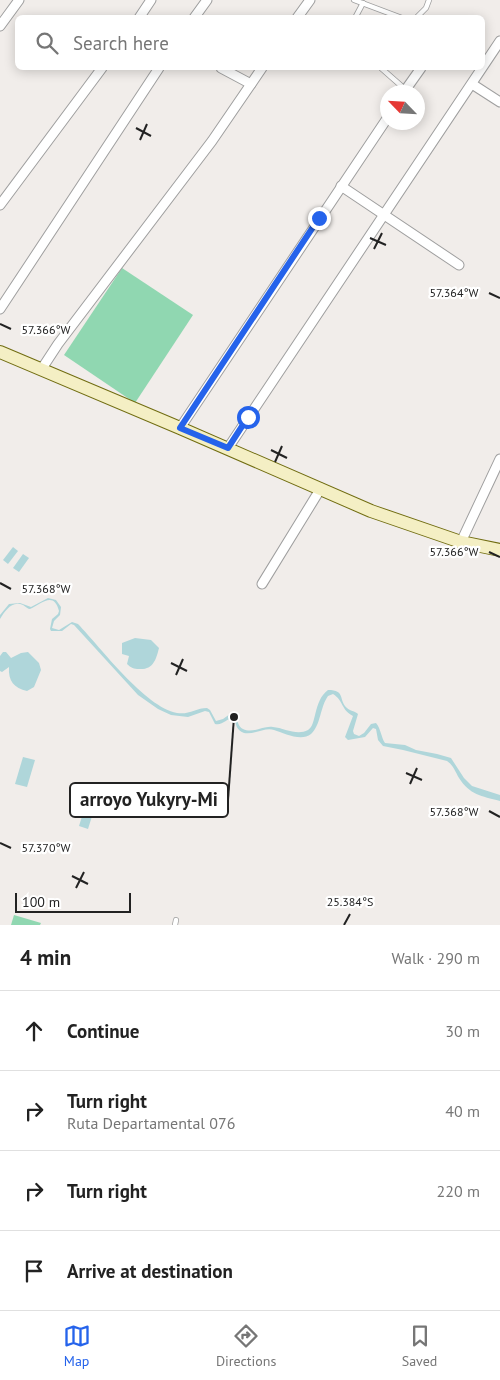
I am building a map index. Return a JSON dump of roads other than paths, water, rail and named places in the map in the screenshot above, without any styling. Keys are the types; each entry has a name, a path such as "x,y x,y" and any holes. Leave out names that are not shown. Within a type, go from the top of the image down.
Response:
{"main road":[{"path":"0,352 228,448 370,511 461,542 500,550"}],"street":[{"path":"0,26 19,0"},
{"path":"140,15 151,0"},
{"path":"196,15 207,0"},
{"path":"299,15 310,0"},
{"path":"485,64 500,41"},
{"path":"0,205 101,70"},
{"path":"0,309 158,70"},
{"path":"225,70 251,84"},
{"path":"41,370 58,344 212,141 261,70"},
{"path":"409,85 421,70"},
{"path":"228,448 481,70"},
{"path":"472,84 500,102"},
{"path":"180,428 380,130"},
{"path":"341,186 459,265"},
{"path":"461,542 500,459"},
{"path":"262,584 321,488"}],"lane":[{"path":"354,0 394,15"},
{"path":"419,15 426,8 429,0"},
{"path":"357,15 363,4"},
{"path":"383,70 399,85"}],"water":[{"path":"13,547 18,551 8,564 3,560"},
{"path":"23,554 29,558 19,572 13,568"},
{"path":"48,598 56,600 61,607 60,615 54,621 52,628 59,630 72,622 78,624 138,689 151,700 165,708 181,713 207,708 216,721 230,714 236,715 240,727 247,730 270,727 304,732 311,727 317,706 323,695 328,690 334,690 340,694 347,708 358,714 353,731 354,734 359,736 371,724 376,723 385,743 405,745 416,750 451,758 464,778 472,786 500,795 500,801 482,796 467,788 447,761 383,746 378,740 376,729 373,728 365,737 348,740 345,737 353,716 346,711 333,694 325,700 319,721 314,730 311,734 302,737 292,736 271,729 244,733 238,729 234,718 220,724 215,724 209,712 205,711 188,717 171,715 158,709 138,695 74,625 71,624 62,631 51,631 52,619 59,611 54,601 47,600 30,609 19,604 12,605 0,619 0,615 9,604 20,603 31,607"},
{"path":"135,638 151,640 159,648 155,660 148,668 137,669 131,667 127,664 129,656 122,654 122,643"},
{"path":"3,652 6,652 11,658 28,652 39,663 41,670 34,687 27,691 15,686 11,680 9,667 2,672 0,671 0,656"},
{"path":"23,757 35,760 27,787 15,784"},
{"path":"84,810 93,813 88,829 79,826"}],"place":[{"name":"arroyo Yukyry-Mi","path":"234,717"}]}
